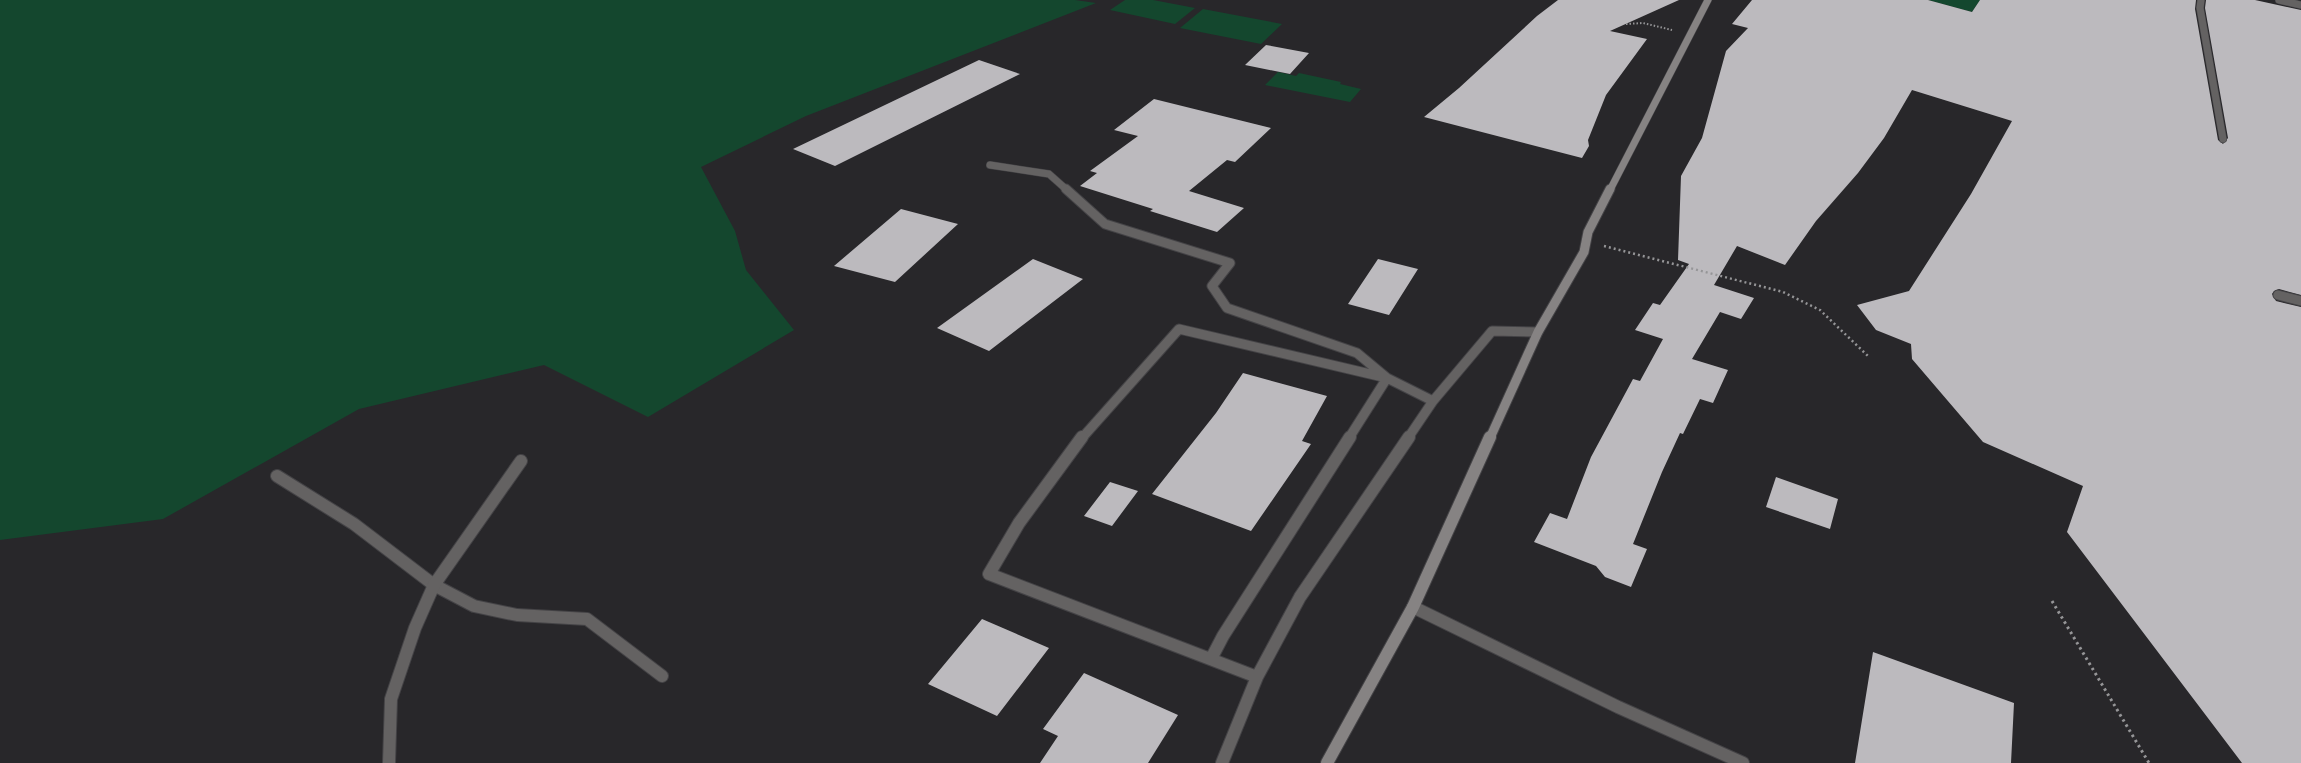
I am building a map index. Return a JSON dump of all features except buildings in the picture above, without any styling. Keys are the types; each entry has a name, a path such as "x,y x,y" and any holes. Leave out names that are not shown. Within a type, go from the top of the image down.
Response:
{"main road":[{"path":"1330,762 1413,607 1538,332 1584,252 1588,232 1708,0"}],"street":[{"path":"2201,0 2200,8 2223,139"},
{"path":"2279,0 2301,5"},
{"path":"990,165 1049,174 1105,224 1230,263 1212,286 1227,308 1357,353 1387,378 1433,401"},
{"path":"2278,295 2301,301"},
{"path":"1257,677 989,574 1019,523 1089,428 1179,329 1387,378"},
{"path":"1222,763 1257,677 1300,597 1433,401 1492,331 1538,332"},
{"path":"1211,659 1223,636 1387,378"},
{"path":"389,763 391,699 415,628 434,584 521,461"},
{"path":"277,476 354,524 434,584 474,606 517,615 587,619 662,676"},
{"path":"1413,607 1618,708 1743,763"}],"path":[{"path":"1626,24 1643,23 1690,34"},
{"path":"1586,242 1783,292 1820,310 1868,356"},
{"path":"2052,602 2149,763"}],"green space":[{"path":"0,0 1075,0 1096,3 806,116 701,167 735,231 746,270 794,330 648,417 544,365 359,409 163,519 0,540"},
{"path":"1125,0 1153,0 1195,8 1175,24 1110,10"},
{"path":"1928,0 1980,0 1972,12"},
{"path":"1203,9 1282,24 1261,44 1180,28"},
{"path":"1278,72 1296,76 1299,73 1341,82 1340,84 1361,89 1350,102 1265,85"}]}
